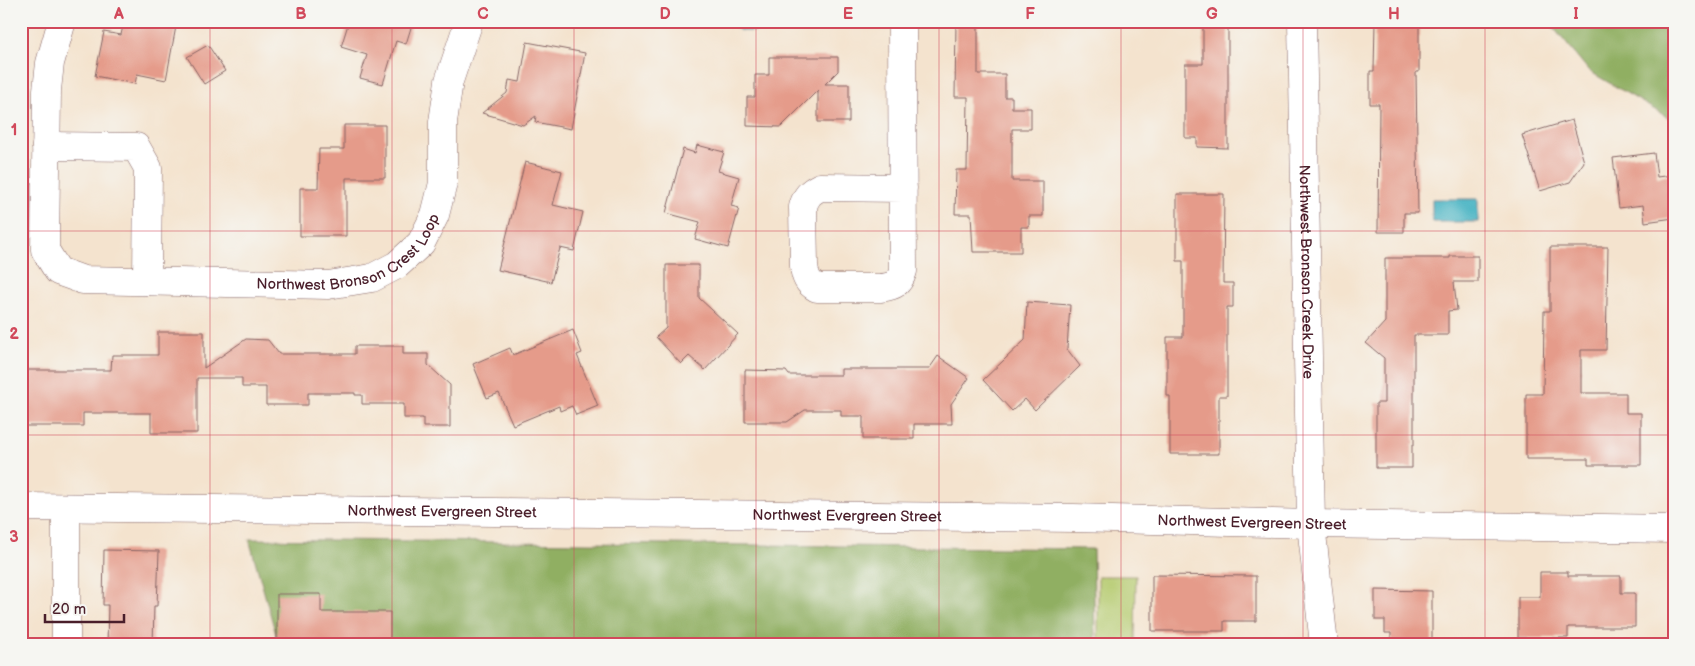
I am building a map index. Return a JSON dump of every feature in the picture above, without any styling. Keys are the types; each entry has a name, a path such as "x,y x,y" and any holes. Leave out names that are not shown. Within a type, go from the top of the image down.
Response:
{"street":[{"name":"Northwest Bronson Crest Loop","path":"62,21 50,63 47,90 46,146 45,250 58,271 83,280 328,284 372,278 397,265 421,242 436,216 443,183 443,122 449,81 469,21"},
{"path":"902,21 902,188 902,271 900,280 891,287 881,288 817,288 809,284 804,266 803,207 806,198 811,192 820,188 902,188"},
{"name":"Northwest Bronson Creek Drive","path":"1302,21 1311,524 1324,645"},
{"path":"46,146 136,147 148,168 147,281"},
{"name":"Northwest Evergreen Street","path":"21,507 1074,518 1311,524 1674,529"},
{"path":"66,508 66,645"}],"green space":[{"path":"1548,21 1674,21 1674,121 1589,71"},
{"path":"249,539 1093,549 1095,645 279,645"},
{"path":"1098,576 1136,576 1135,643 1098,642"}],"water":[{"path":"726,21 757,21 757,31 741,31"},
{"path":"1432,199 1478,199 1478,222 1432,222"}],"building":[{"path":"124,21 177,21 166,80 137,74 135,84 95,76 104,32 121,35"},
{"path":"349,21 413,21 406,44 396,41 383,84 360,78 367,55 341,47"},
{"path":"956,21 978,21 978,74 1005,74 1005,97 1012,97 1012,108 1031,108 1031,129 1012,129 1012,181 1043,181 1043,216 1029,216 1029,227 1021,227 1021,252 973,252 971,214 955,214 956,170 967,170 968,97 955,97"},
{"path":"1203,21 1228,21 1228,148 1197,147 1197,138 1185,138 1185,64 1203,64"},
{"path":"1375,22 1419,22 1419,72 1416,72 1418,213 1404,213 1404,232 1378,232 1379,104 1370,104 1370,71 1374,71"},
{"path":"527,42 585,53 571,129 535,122 536,116 523,125 482,113 507,93 509,80 520,82"},
{"path":"208,45 225,71 204,84 187,57"},
{"path":"769,57 838,57 838,71 825,84 849,84 849,122 818,122 818,90 781,127 747,126 747,97 755,97 755,75 769,75"},
{"path":"1572,120 1584,162 1570,182 1540,191 1522,135"},
{"path":"344,125 385,125 385,178 346,178 346,236 300,236 300,188 318,188 319,149 344,149"},
{"path":"697,145 724,152 718,171 739,177 731,206 739,208 728,248 695,239 700,222 666,213 683,149 695,153"},
{"path":"1654,153 1657,177 1672,175 1674,218 1645,222 1643,205 1619,208 1613,158"},
{"path":"525,162 562,171 553,205 583,212 574,251 560,248 551,282 498,270"},
{"path":"1177,194 1224,194 1223,283 1233,283 1233,307 1227,307 1227,396 1219,396 1219,454 1170,454 1170,396 1167,396 1167,337 1183,337 1183,261 1177,261"},
{"path":"1550,247 1608,247 1606,350 1581,350 1581,393 1626,393 1626,413 1641,413 1641,465 1588,465 1588,459 1526,459 1526,394 1543,394 1544,311 1550,311"},
{"path":"1450,256 1478,256 1478,282 1454,282 1457,310 1448,311 1448,335 1414,335 1414,445 1412,445 1412,468 1376,468 1376,403 1384,403 1384,358 1366,343 1385,322 1385,258 1450,258"},
{"path":"666,265 699,265 699,298 738,334 705,370 689,356 681,364 656,337 666,328"},
{"path":"1027,302 1070,305 1067,349 1080,366 1035,410 1025,399 1012,411 983,380 1025,340"},
{"path":"573,330 582,353 577,355 598,406 576,415 572,406 560,411 559,406 513,425 499,393 487,398 473,364 510,348 513,355"},
{"path":"158,332 204,332 204,368 246,339 268,340 279,354 355,354 355,346 403,346 403,354 428,354 428,365 450,385 450,427 423,427 423,418 404,418 404,404 362,404 362,395 355,395 355,393 308,393 308,405 266,405 266,387 242,387 242,378 197,378 197,433 151,433 151,413 83,413 83,426 21,426 21,370 111,370 112,355 158,355"},
{"path":"938,356 969,378 951,404 952,424 914,424 914,439 863,439 863,416 841,416 841,410 805,410 787,422 745,422 745,370 786,371 789,375 841,375 841,369 929,369"},
{"path":"104,550 159,551 157,606 154,606 153,645 107,645 108,605 103,605"},
{"path":"1540,572 1568,572 1568,576 1621,576 1621,593 1635,593 1635,627 1568,627 1568,638 1518,638 1518,597 1540,597"},
{"path":"1152,575 1256,576 1256,621 1224,621 1224,631 1152,631"},
{"path":"1375,590 1432,591 1432,645 1391,645 1391,633 1385,633 1385,620 1375,620"},
{"path":"277,594 321,594 321,612 390,612 390,645 277,645"}]}
